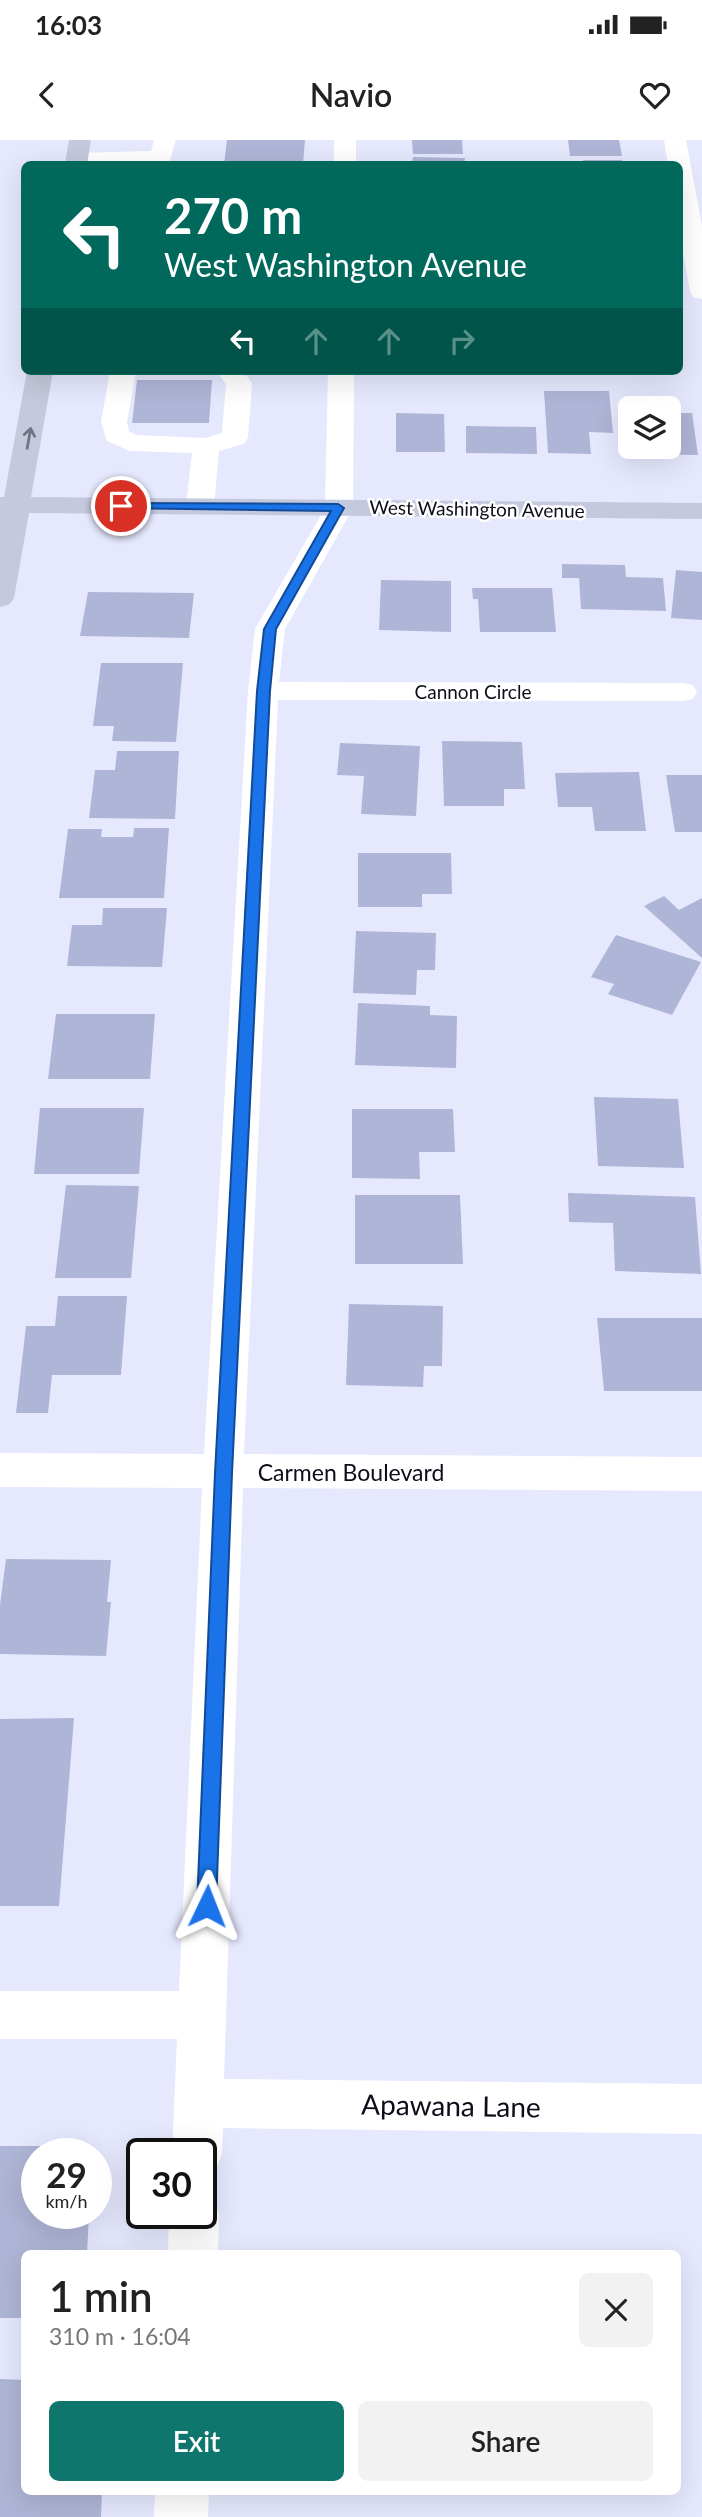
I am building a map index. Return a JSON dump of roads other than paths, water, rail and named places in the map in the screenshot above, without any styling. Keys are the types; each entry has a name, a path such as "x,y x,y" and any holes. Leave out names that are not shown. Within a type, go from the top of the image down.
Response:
{"main road":[{"path":"0,598 9,505 39,375"},
{"name":"West Washington Avenue","path":"9,505 702,511"}],"street":[{"path":"77,155 161,158 164,140"},
{"path":"345,140 345,161"},
{"path":"675,140 679,161"},
{"path":"683,185 702,292"},
{"path":"122,375 114,422 116,435 130,443 205,446 235,438 239,383 232,375"},
{"path":"198,2138 223,1473 263,691 270,629 338,508 341,375"},
{"path":"200,506 205,446"},
{"name":"Cannon Circle","path":"263,691 682,692"},
{"name":"Carmen Boulevard","path":"0,1470 702,1474"},
{"path":"0,2015 202,2015"},
{"name":"Apawana Lane","path":"199,2103 702,2109"},
{"path":"192,2250 193,2229"},
{"path":"181,2517 182,2495"}]}
